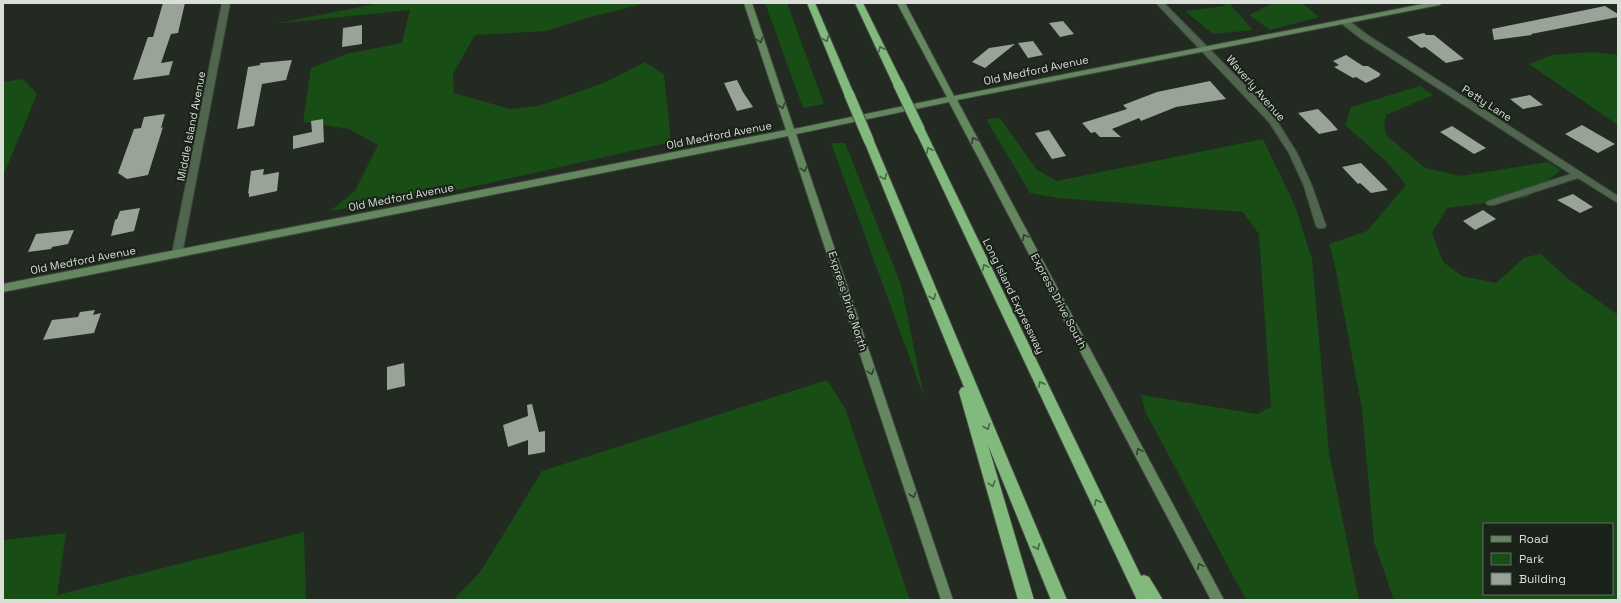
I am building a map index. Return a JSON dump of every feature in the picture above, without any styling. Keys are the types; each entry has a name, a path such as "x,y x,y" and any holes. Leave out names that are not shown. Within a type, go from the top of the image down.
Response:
{"highway":[{"path":"811,3 1059,600"},
{"name":"Long Island Expressway","path":"859,3 1145,600"},
{"path":"950,339 1026,600"},
{"path":"1108,524 1154,600"}],"street":[{"name":"Middle Island Avenue","path":"177,254 226,3"},
{"name":"Express Drive North","path":"748,3 947,600"},
{"name":"Express Drive South","path":"901,3 1218,600"},
{"name":"Waverly Avenue","path":"1160,3 1205,48 1272,120 1293,153 1308,186 1320,226"},
{"name":"Old Medford Avenue","path":"3,288 791,132 1205,48 1439,3"},
{"name":"Petty Lane","path":"1345,22 1363,36 1618,200"},
{"path":"1491,203 1578,175"}],"green space":[{"path":"380,3 647,3 587,18 546,31 475,35 453,74 454,93 510,109 538,106 606,82 645,62 664,74 671,142 462,189 330,211 355,191 378,145 349,129 303,122 311,68 346,54 402,43 410,10 274,24"},
{"path":"765,3 787,3 824,104 803,108"},
{"path":"1222,3 1229,3 1253,30 1213,34 1185,11 1225,6"},
{"path":"1273,3 1302,3 1319,17 1270,30 1249,15"},
{"path":"1593,52 1618,55 1618,125 1529,64 1552,55"},
{"path":"23,79 37,94 3,176 3,82"},
{"path":"1420,86 1433,95 1386,115 1384,126 1387,136 1425,168 1461,176 1548,162 1561,170 1526,198 1447,208 1432,233 1443,262 1462,276 1496,283 1525,257 1541,254 1567,278 1618,315 1618,600 1394,600 1374,542 1362,409 1335,266 1329,244 1367,231 1406,185 1386,161 1345,125 1351,107"},
{"path":"1000,118 1037,170 1057,181 1263,139 1295,206 1312,259 1329,453 1359,600 1246,600 1145,411 1141,395 1257,414 1271,407 1259,234 1243,212 1058,198 1030,193 986,119"},
{"path":"831,143 845,143 901,285 924,397"},
{"path":"827,380 845,408 910,600 453,600 481,571 542,471"},
{"path":"304,532 306,600 3,600 3,540 66,533 57,595"}],"building":[{"path":"163,3 185,3 178,33 171,34 161,63 173,61 169,75 133,80 148,37 153,37"},
{"path":"1605,6 1618,14 1618,17 1531,34 1532,35 1494,40 1492,29"},
{"path":"1063,21 1074,34 1060,37 1049,23"},
{"path":"362,25 362,44 342,47 343,28"},
{"path":"1424,33 1426,35 1434,35 1464,59 1446,63 1425,47 1421,48 1407,37"},
{"path":"1033,41 1043,55 1028,58 1018,43"},
{"path":"1015,44 985,68 972,62 989,48"},
{"path":"1346,55 1363,66 1368,66 1381,74 1379,75 1380,76 1366,83 1356,77 1353,78 1334,67 1339,65 1333,61"},
{"path":"292,60 286,80 262,84 254,126 237,129 248,67 260,65 260,63"},
{"path":"737,80 753,107 737,111 724,83"},
{"path":"1210,81 1226,99 1176,107 1141,121 1139,118 1112,129 1121,137 1100,137 1095,132 1091,133 1082,123 1127,109 1123,105 1157,92"},
{"path":"1530,95 1543,105 1523,109 1510,99"},
{"path":"1318,109 1338,130 1319,134 1298,113"},
{"path":"165,114 161,128 163,127 148,175 127,179 118,173 134,129 141,128 144,117"},
{"path":"323,119 324,142 293,149 293,136 312,132 311,121"},
{"path":"1582,125 1615,144 1598,153 1565,134"},
{"path":"1452,126 1486,148 1474,154 1440,132"},
{"path":"1049,130 1066,156 1052,159 1035,133"},
{"path":"1361,163 1388,190 1371,193 1360,183 1358,184 1342,167"},
{"path":"264,169 263,175 279,172 277,191 249,197 249,193 248,194 251,171"},
{"path":"1573,194 1593,207 1580,213 1557,200"},
{"path":"140,208 134,231 111,236 115,220 117,219 120,211"},
{"path":"1483,210 1496,219 1475,230 1463,221"},
{"path":"74,230 68,244 52,247 51,249 28,252 36,234"},
{"path":"95,310 93,315 101,313 94,333 43,340 52,320 78,317 80,312"},
{"path":"404,363 405,386 387,390 387,367"},
{"path":"532,404 539,432 545,431 545,452 528,455 528,440 508,447 503,425 528,416 527,405"}]}
